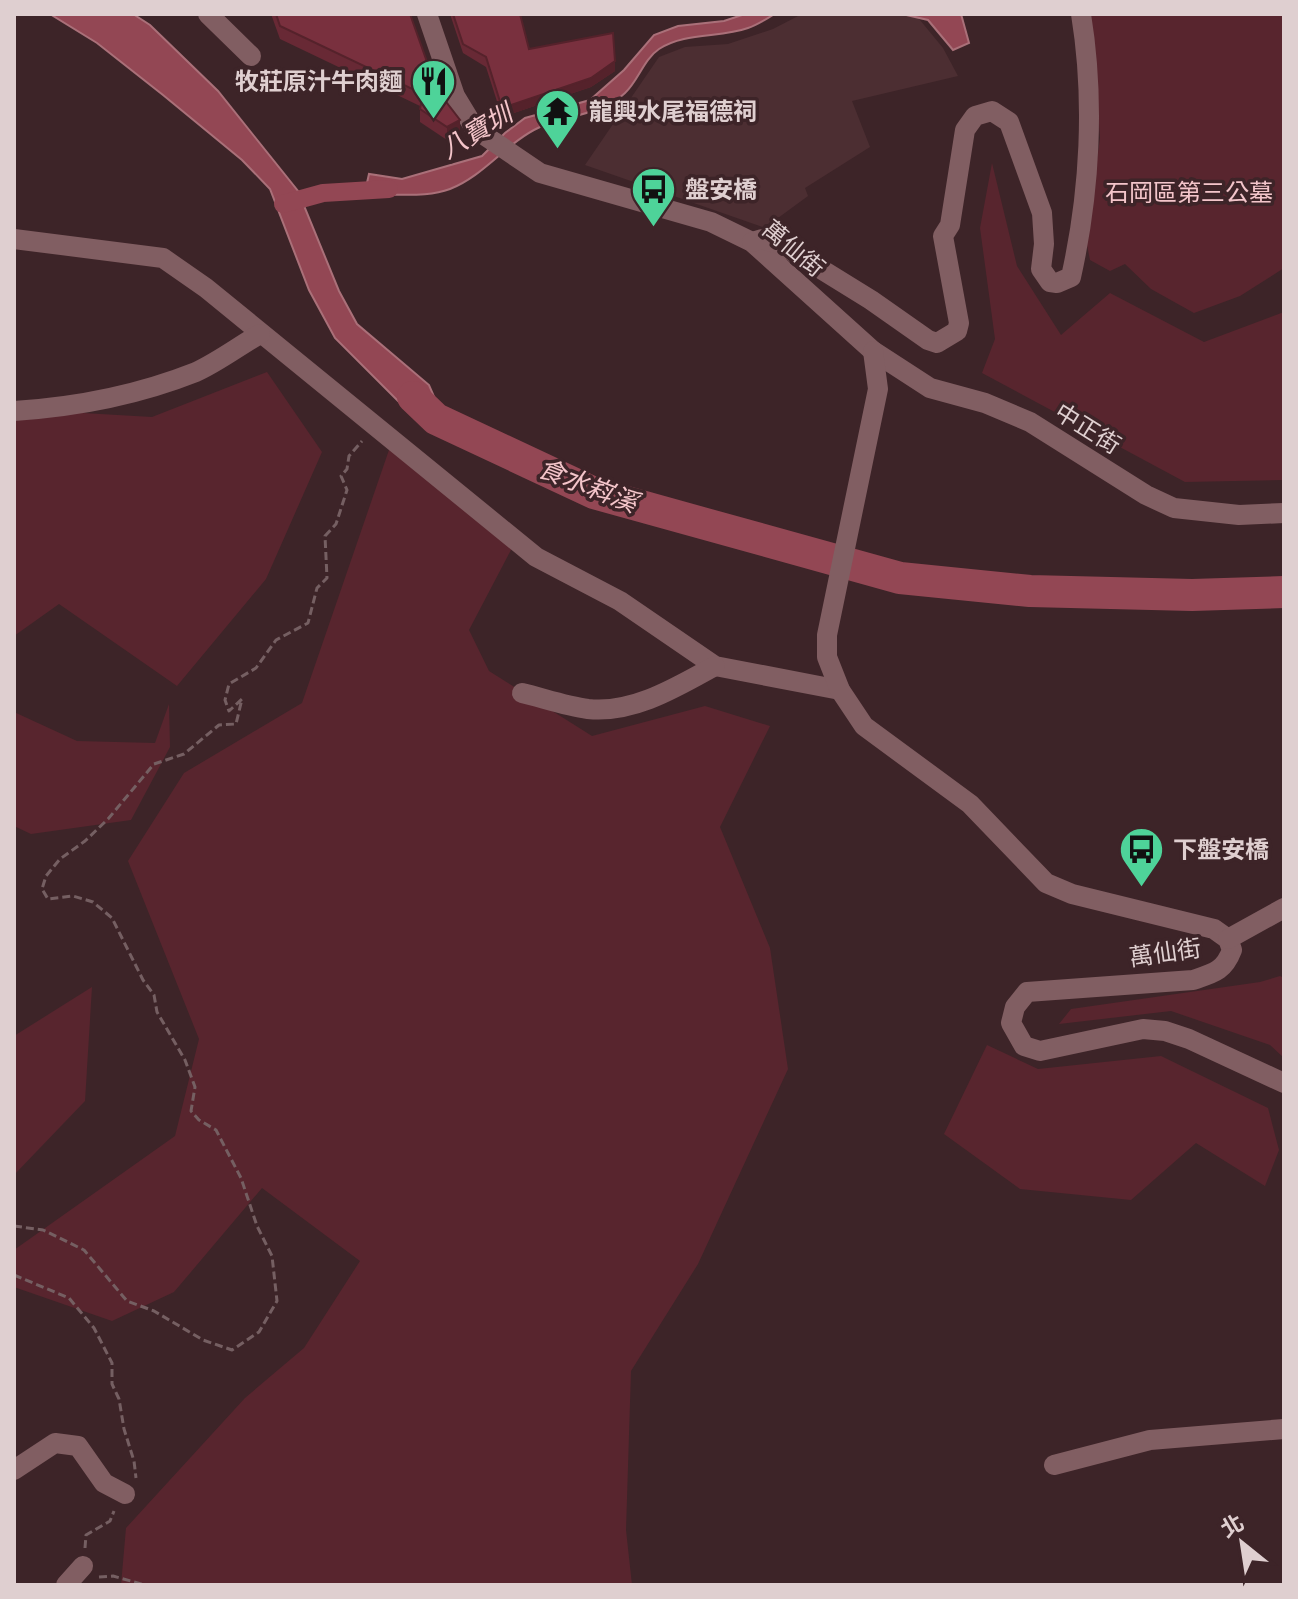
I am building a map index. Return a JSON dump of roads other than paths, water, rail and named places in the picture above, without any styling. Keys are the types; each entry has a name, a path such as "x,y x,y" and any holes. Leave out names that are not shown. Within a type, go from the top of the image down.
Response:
{"street":[{"path":"208,14 251,56"},
{"name":"萬仙街","path":"427,14 455,96 475,129 540,173 711,222 752,242 873,351 878,389 827,635 827,657 840,690 864,726 970,804 1046,883 1072,894 1214,929 1228,939 1232,950 1227,963 1212,974 1193,980 1027,992 1015,1007 1011,1023 1024,1046 1040,1051 1143,1029 1165,1031 1284,1083"},
{"path":"752,242 762,239 782,245 937,343 957,331 959,323 943,236 950,225 965,130 975,116 992,111 1009,122 1042,213 1044,244 1041,269 1044,277 1057,283 1071,277 1081,234 1089,142 1087,52 1081,14"},
{"path":"14,239 163,258 206,288 536,557 620,601 715,666 840,690"},
{"path":"14,411 55,408 129,394 198,371 260,334"},
{"name":"中正街","path":"873,351 930,388 985,403 1030,422 1146,495 1174,508 1239,515 1284,513"},
{"path":"522,693 587,709 611,709 664,694 715,666"},
{"path":"1228,939 1284,908"},
{"path":"1054,1465 1150,1440 1284,1429"},
{"path":"14,1470 55,1443 78,1446 104,1483 125,1494"},
{"path":"66,1585 83,1566"}],"waterway":[{"name":"八寶圳","path":"283,204 323,193 389,189"},
{"name":"食水嵙溪","path":"413,397 436,419 594,493 900,578 1030,591 1192,595 1284,592"}],"place":[{"name":"牧莊原汁牛肉麵","path":"434,120"},
{"name":"龍興水尾福德祠","path":"558,150"},
{"name":"盤安橋","path":"654,228"},
{"name":"下盤安橋","path":"1142,888"}],"park label":[{"name":"石岡區第三公墓","path":"1189,192"}]}
